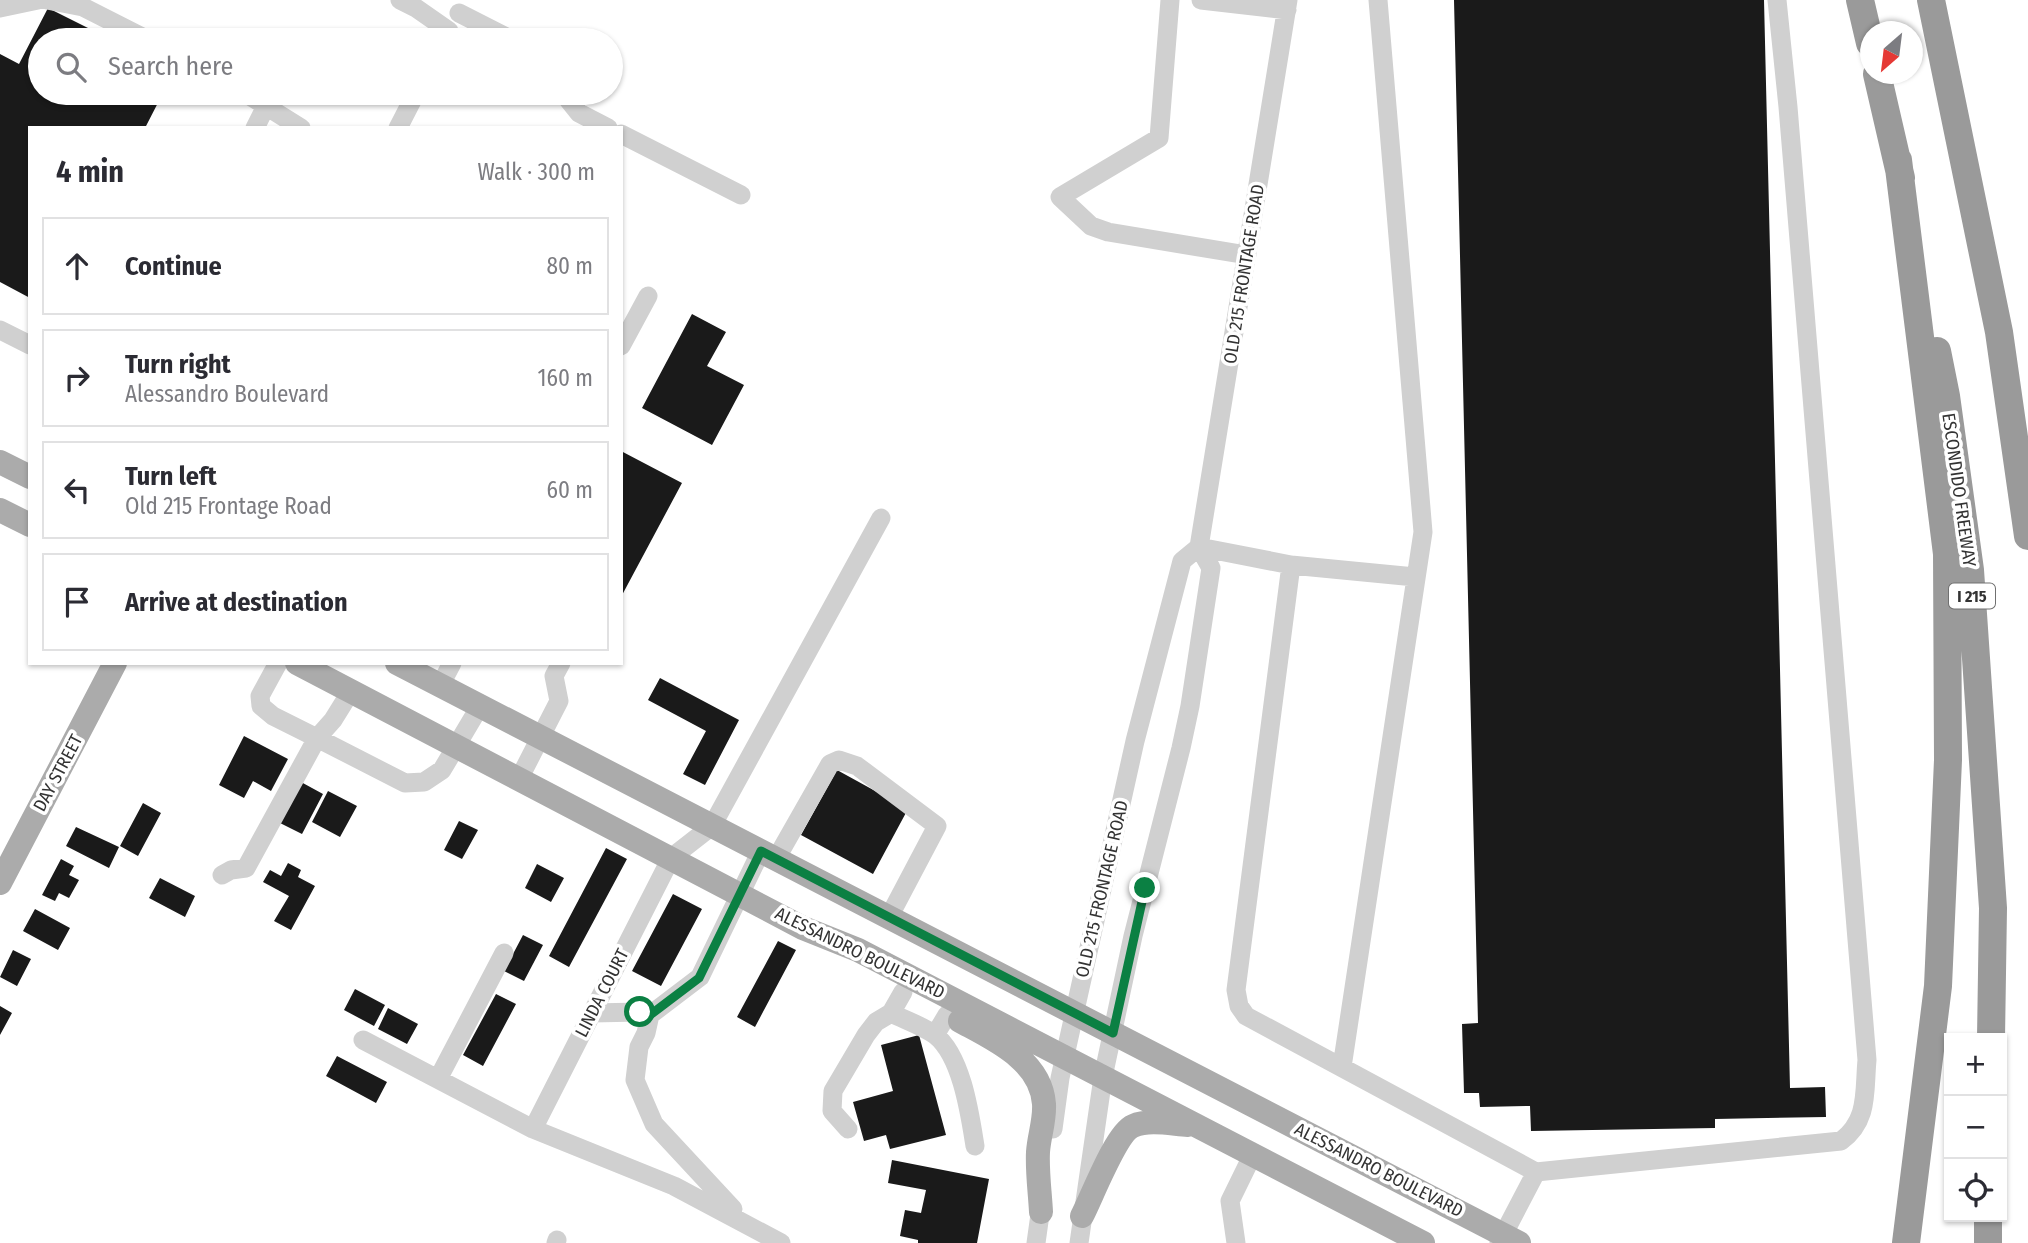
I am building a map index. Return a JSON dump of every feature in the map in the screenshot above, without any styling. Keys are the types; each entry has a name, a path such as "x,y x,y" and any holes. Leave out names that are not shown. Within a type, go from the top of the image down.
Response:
{"highway":[{"path":"1860,0 1865,21"},
{"path":"1931,0 1999,332 2028,536"},
{"name":"ESCONDIDO FREEWAY","path":"1880,84 1946,396 1970,570 1993,908 1991,1033"},
{"path":"1898,160 1947,554 1948,760 1938,986 1906,1243"},
{"path":"1988,1222 1988,1243"}],"main road":[{"path":"0,462 28,476"},
{"path":"0,510 28,524"},
{"name":"DAY STREET","path":"0,883 114,665"},
{"name":"ALESSANDRO BOULEVARD","path":"302,665 803,928 858,950 1423,1243"},
{"name":"ALESSANDRO BOULEVARD","path":"401,665 1507,1240"},
{"path":"803,928 897,1002 941,1025 1008,1048 1024,1062 1036,1079 1044,1102 1038,1153 1041,1212"},
{"path":"1082,1216 1111,1154 1131,1127 1147,1123 1196,1125"}],"street":[{"path":"0,8 38,0"},
{"path":"47,0 83,7 124,28"},
{"path":"400,0 416,8 438,28"},
{"path":"1170,0 1159,138 1060,197 1091,226 1108,232 1247,255"},
{"path":"1201,0 1288,5"},
{"path":"1342,1067 1423,532 1378,0"},
{"path":"1291,565 1236,990 1239,1006 1246,1016 1536,1172 1841,1141 1854,1131 1862,1115 1866,1046 1790,121 1777,0"},
{"name":"OLD 215 FRONTAGE ROAD","path":"1079,1243 1103,1076 1133,936 1190,706 1211,568 1199,547 1288,5"},
{"path":"451,28 463,6 495,28"},
{"path":"399,126 410,105"},
{"path":"573,105 579,113 604,126"},
{"path":"256,126 265,106 298,126"},
{"path":"623,135 741,195"},
{"path":"623,342 648,296"},
{"path":"0,330 28,344"},
{"path":"671,858 712,826 881,518"},
{"path":"1199,547 1291,565 1415,577"},
{"name":"OLD 215 FRONTAGE ROAD","path":"1036,1243 1065,1056 1135,741 1182,561 1199,547"},
{"path":"277,665 260,696 261,706 274,716 405,783 424,782 442,770 480,706"},
{"path":"440,686 451,665"},
{"path":"519,779 559,701 554,676 560,665"},
{"path":"222,875 231,870 246,868 317,738 333,720 351,691"},
{"path":"746,1223 654,1124 635,1080 639,1047 650,1015 699,978 740,894 830,764 839,760 857,766 937,826 889,917"},
{"name":"LINDA COURT","path":"533,1129 671,858"},
{"path":"438,1079 504,953"},
{"path":"848,1129 832,1111 833,1091 866,1035 897,1002"},
{"path":"592,1013 640,1012 650,1015"},
{"path":"941,1025 966,1094 975,1146"},
{"path":"363,1040 533,1129 674,1186 781,1243"},
{"path":"1236,1243 1230,1201 1253,1154"},
{"path":"1507,1240 1536,1172"}],"building":[{"path":"1454,0 1764,0 1790,1088 1825,1087 1826,1117 1715,1119 1715,1128 1531,1131 1530,1106 1480,1107 1479,1093 1464,1093 1462,1024 1478,1023"},
{"path":"48,8 88,28 38,28"},
{"path":"28,47 28,105 157,105 146,126 28,126 28,297 0,282 0,54 19,64"},
{"path":"692,314 726,332 707,366 744,385 712,445 642,408"},
{"path":"623,452 682,483 623,593"},
{"path":"660,678 739,720 705,785 683,774 706,731 648,700"},
{"path":"244,736 288,759 271,791 253,781 244,798 219,785"},
{"path":"837,770 908,809 873,874 801,835"},
{"path":"301,782 323,794 302,834 280,823"},
{"path":"328,791 357,806 340,837 312,822"},
{"path":"143,803 161,813 138,856 120,846"},
{"path":"459,821 478,830 462,859 444,850"},
{"path":"76,827 119,847 109,868 66,846"},
{"path":"606,848 627,859 569,967 549,956"},
{"path":"61,859 74,866 69,875 79,880 69,898 59,893 55,901 42,895"},
{"path":"288,863 301,870 298,877 315,886 291,930 274,921 289,896 263,882 270,870 281,876"},
{"path":"537,864 564,878 551,902 525,888"},
{"path":"160,878 195,896 185,917 149,898"},
{"path":"673,894 702,909 661,986 632,971"},
{"path":"35,909 70,928 58,950 23,931"},
{"path":"523,935 543,945 524,981 504,971"},
{"path":"778,941 796,950 755,1027 737,1017"},
{"path":"13,950 31,959 17,986 0,977"},
{"path":"355,989 385,1005 374,1026 344,1010"},
{"path":"496,994 516,1004 483,1066 463,1055"},
{"path":"0,1006 12,1013 0,1035"},
{"path":"388,1008 418,1024 407,1044 378,1029"},
{"path":"919,1035 946,1135 890,1149 886,1135 864,1141 853,1102 893,1091 881,1045"},
{"path":"337,1056 387,1082 376,1103 326,1076"},
{"path":"892,1160 989,1179 977,1243 918,1243 918,1240 900,1236 905,1210 921,1213 926,1190 888,1183"}],"route":[{"path":"640,1012 650,1015 699,978 761,851 1113,1033 1145,888"}]}
